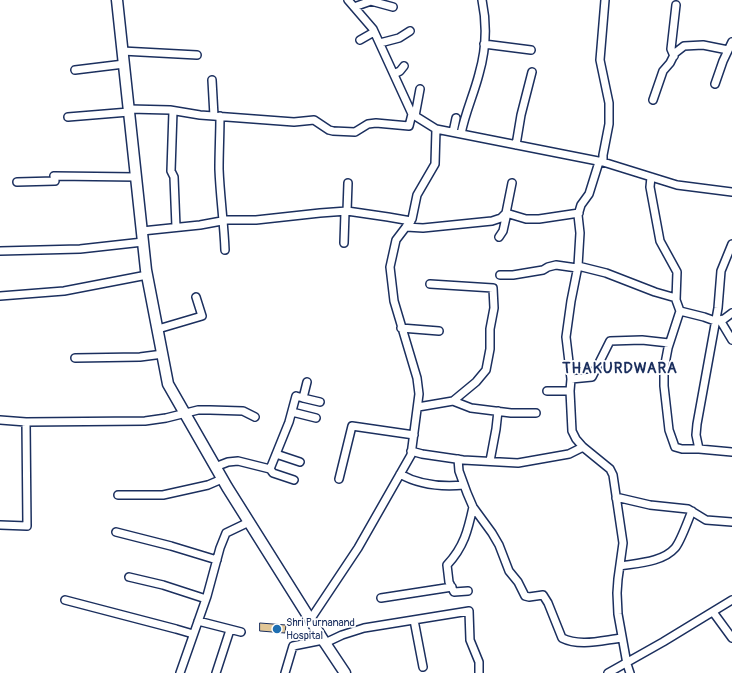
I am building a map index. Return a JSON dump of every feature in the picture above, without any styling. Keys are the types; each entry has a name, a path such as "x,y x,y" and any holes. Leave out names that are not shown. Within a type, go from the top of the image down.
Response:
{"highway":[{"path":"117,0 147,275 168,384 222,479 345,673"}],"street":[{"path":"348,0 354,7 366,15 414,115 436,129 601,162 677,185 732,192"},
{"path":"461,134 463,121 479,74 484,44 485,14 482,0"},
{"path":"604,0 600,60 608,103 609,124 601,162 589,194 581,205 579,213 580,233 577,267 566,337 571,379 570,391 572,431 576,439 583,447 610,469 616,498 623,544 617,593 618,614 626,664 630,673"},
{"path":"354,7 371,1 392,6"},
{"path":"674,56 671,49 676,5"},
{"path":"380,43 399,38 410,31"},
{"path":"360,40 374,32"},
{"path":"715,84 732,42"},
{"path":"484,44 531,50"},
{"path":"653,100 663,71 674,56 684,46 703,46 728,50"},
{"path":"122,51 197,55"},
{"path":"75,70 124,64"},
{"path":"394,74 400,71 404,66"},
{"path":"516,145 521,115 532,72"},
{"path":"212,80 220,130 219,171 222,221 226,250"},
{"path":"68,117 129,110 173,110 217,116 294,122 314,120 328,130 355,132 368,124 376,123 409,126 414,115 420,89"},
{"path":"173,110 172,171 174,177 176,227"},
{"path":"453,132 456,118"},
{"path":"310,620 358,548 412,451 419,394 417,378 394,302 390,267 396,240 412,219 417,195 435,164 436,129"},
{"path":"17,182 55,181 54,176 136,177"},
{"path":"651,177 650,187 660,241 678,272 676,298 680,311 669,344 664,369 664,386 672,439 675,447 682,449 732,452"},
{"path":"344,243 348,183"},
{"path":"499,237 503,231 512,183"},
{"path":"142,231 200,225 222,221 256,220 320,213 346,212 388,217 423,228 492,221 501,218 506,213"},
{"path":"506,213 526,219 539,219 579,213"},
{"path":"0,251 80,249 143,242"},
{"path":"699,449 696,435 697,424 718,321 721,271 732,244"},
{"path":"500,275 513,275 543,270 556,265 577,267 606,273 655,292 676,298"},
{"path":"0,296 64,291 147,275"},
{"path":"418,407 453,401 476,382 486,370 490,349 490,329 494,308 493,288 430,284"},
{"path":"158,329 202,316 196,297"},
{"path":"680,311 718,321 724,319 732,313"},
{"path":"718,321 732,340"},
{"path":"401,328 439,331"},
{"path":"571,379 592,378 610,341 642,340 669,344"},
{"path":"75,358 140,357 162,354"},
{"path":"303,398 307,382"},
{"path":"547,391 570,391"},
{"path":"270,469 289,422 296,396 320,402"},
{"path":"453,401 471,408 536,413"},
{"path":"0,420 26,422 145,421 166,418 198,410 243,411 256,417"},
{"path":"490,461 498,411"},
{"path":"292,412 316,418"},
{"path":"0,525 27,526 26,422"},
{"path":"339,478 352,426 414,435"},
{"path":"412,451 422,454 458,459 518,463 569,454 583,447"},
{"path":"276,454 300,462"},
{"path":"458,459 459,471 473,507 492,533 502,551 509,571 518,582 525,596 529,597 543,595 548,603 562,638 569,642 622,638"},
{"path":"215,467 228,462 238,462 270,469 273,473 294,480"},
{"path":"400,474 408,479 421,483 444,486 464,485"},
{"path":"118,495 163,495 208,485 222,479"},
{"path":"616,498 656,506 688,509 706,520 732,522"},
{"path":"468,591 454,592 449,582 447,565 456,556 463,543 473,507"},
{"path":"620,566 660,558 668,554 675,548 692,511"},
{"path":"180,673 206,599 226,533 249,522"},
{"path":"116,532 171,546 217,560"},
{"path":"129,576 206,599"},
{"path":"381,598 452,587"},
{"path":"65,600 193,634"},
{"path":"608,673 626,664 732,600"},
{"path":"285,673 292,646 324,641 364,628 470,611 470,640 479,662 479,673"},
{"path":"713,612 732,638"},
{"path":"414,620 423,667"},
{"path":"198,621 241,632"},
{"path":"216,673 230,630"}],"building":[{"path":"260,623 286,625 285,633 260,631"}],"place":[{"name":"Shri Purnanand Hospital","path":"277,629"}],"district":[{"name":"THAKURDWARA","path":"620,369"}]}
